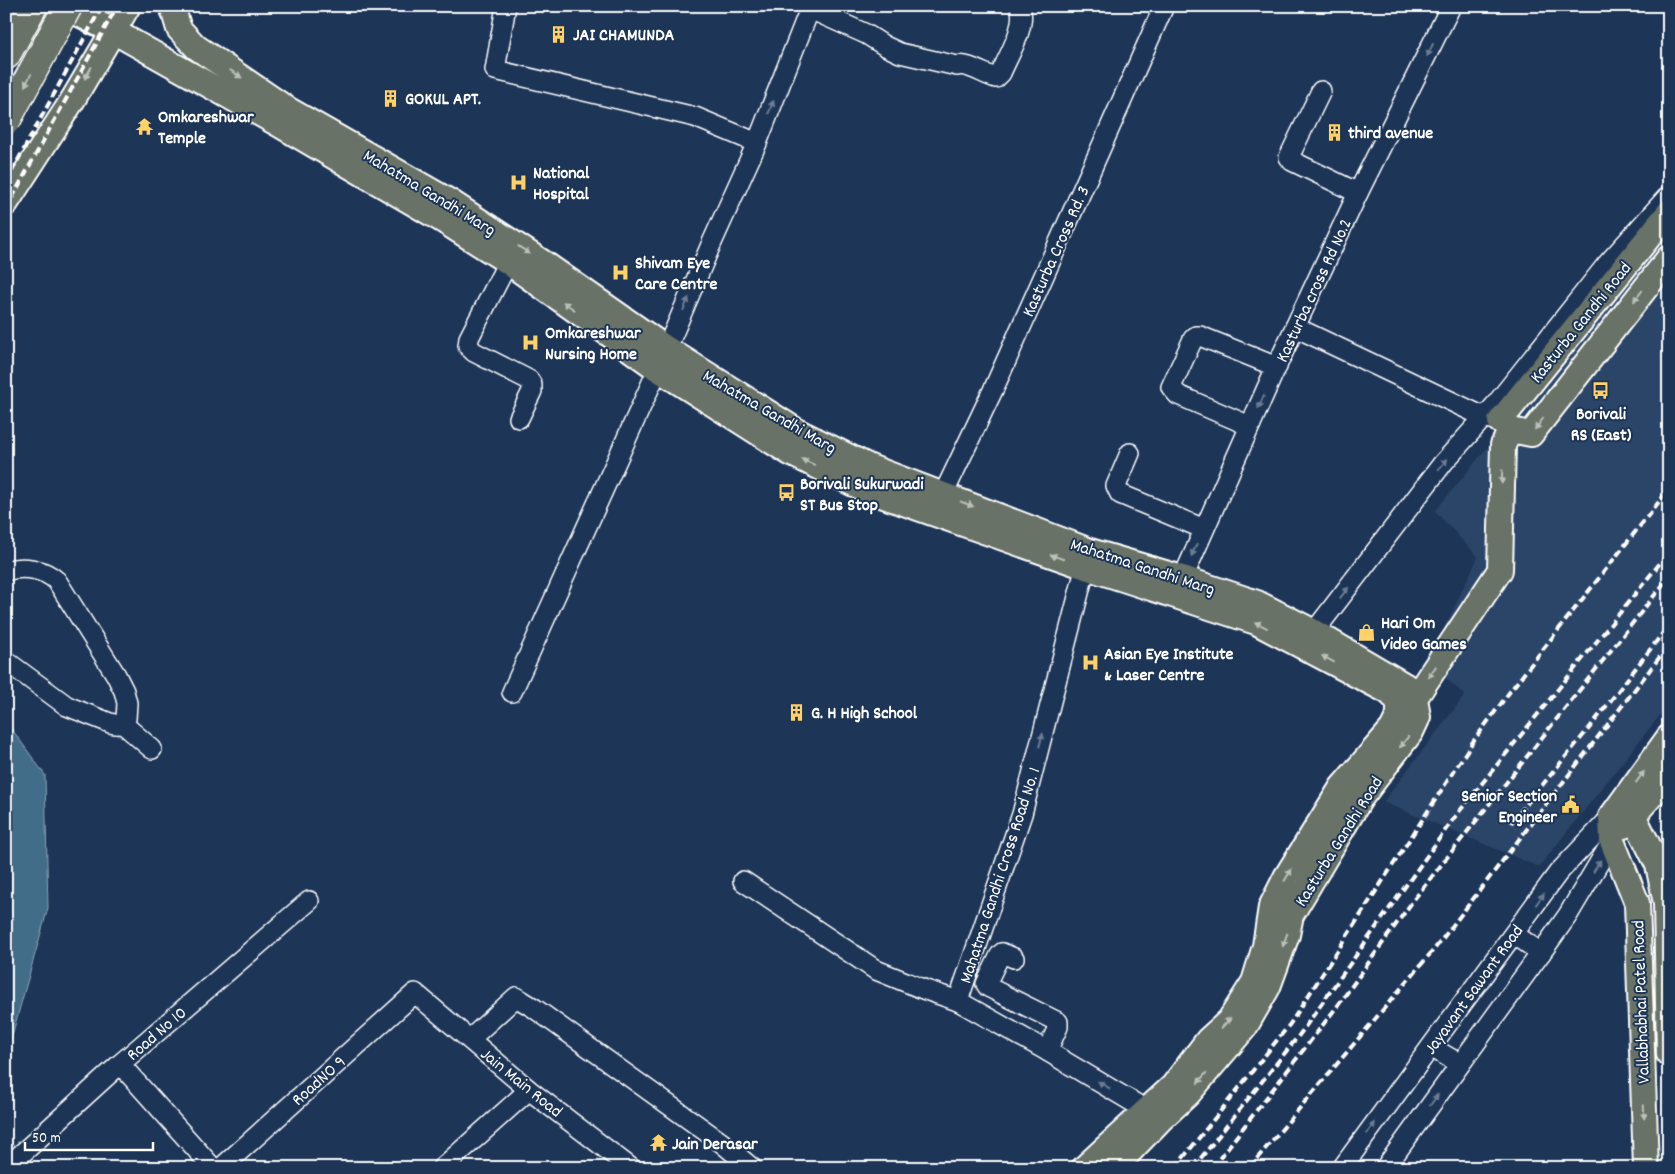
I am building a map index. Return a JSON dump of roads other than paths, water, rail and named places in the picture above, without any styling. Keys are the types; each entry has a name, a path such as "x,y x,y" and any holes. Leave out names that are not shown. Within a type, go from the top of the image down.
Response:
{"highway":[{"path":"6,55 34,6"},
{"path":"6,120 68,6"}],"main road":[{"path":"63,6 112,31 280,125 442,220 663,359 790,453 864,489 941,505 1088,559 1179,587 1256,622 1310,639 1406,686 1407,700"},
{"path":"6,203 72,101 128,6"},
{"name":"Mahatma Gandhi Marg","path":"174,6 173,9 179,29 196,46 287,108 452,203 548,266 663,359"},
{"name":"Kasturba Gandhi Road","path":"1498,423 1669,212"},
{"name":"Kasturba Gandhi Road","path":"1498,423 1531,434 1669,258"},
{"name":"Kasturba Gandhi Road","path":"1084,1168 1153,1114 1188,1094 1245,1027 1268,987 1288,935 1281,912 1351,793 1411,732 1418,717 1407,700 1500,570 1503,445 1498,423"},
{"path":"1612,841 1622,816 1669,737"},
{"path":"1622,816 1669,776"},
{"name":"Vallabhabhai Patel Road","path":"1622,816 1658,864 1666,903 1669,1054"},
{"name":"Vallabhabhai Patel Road","path":"1612,841 1637,903 1646,1168"},
{"path":"1637,903 1666,903"},
{"name":"Kasturba Gandhi Road","path":"1114,1168 1153,1114"}],"street":[{"path":"506,6 495,70 695,117 757,143"},
{"path":"512,692 663,359 710,247 757,143 810,8 866,34 900,53 957,66 962,65 996,78 1001,73 1021,26 1023,14 1020,6"},
{"name":"Kasturba Cross Rd. 3","path":"941,505 1164,6"},
{"name":"Kasturba cross Rd No.2","path":"1179,587 1277,366 1358,194 1451,6"},
{"path":"1321,91 1289,156 1292,161 1358,194"},
{"path":"1310,639 1443,463 1498,423 1607,264 1669,195"},
{"path":"508,262 469,338 468,346 474,352 523,377 532,385 532,391 519,418"},
{"path":"1296,327 1498,423"},
{"path":"1250,426 1178,395 1171,388 1193,338 1200,336 1277,366"},
{"path":"1130,453 1116,486 1120,494 1204,529"},
{"name":"Mahatma Gandhi Cross Road No. 1","path":"1088,559 1022,814 958,1001 1153,1114"},
{"path":"6,571 28,568 51,576 57,581 116,674 124,691 126,719 117,725 67,706 6,661"},
{"path":"122,723 152,749"},
{"name":"Jayavant Sawant Road","path":"1342,1168 1558,873 1622,816"},
{"name":"Jayavant Sawant Road","path":"1385,1168 1568,915 1612,841"},
{"path":"743,882 876,970 958,1001"},
{"name":"Road No 10","path":"6,1168 120,1064 309,901"},
{"path":"1514,934 1541,953"},
{"path":"1014,958 1002,953 986,984 988,987 1058,1022 1058,1027 1047,1051"},
{"name":"Jain Main Road","path":"416,993 529,1090 631,1168"},
{"name":"RoadNO 9","path":"221,1168 416,993"},
{"path":"470,1039 516,997 698,1126 752,1168"},
{"path":"1431,1047 1460,1064"},
{"path":"120,1064 212,1168"},
{"path":"442,1168 529,1090"}],"railway":[{"path":"6,182 102,6"},
{"path":"6,209 117,6"},
{"path":"1175,1168 1290,1024 1472,743 1511,690 1669,489"},
{"path":"1193,1168 1300,1034 1454,818 1669,552"},
{"path":"1212,1168 1339,1004 1415,898 1669,577"},
{"path":"1511,823 1591,726 1669,625"},
{"path":"1249,1168 1436,947 1669,645"}],"place":[{"name":"JAI CHAMUNDA","path":"559,34"},
{"name":"GOKUL APT.","path":"391,98"},
{"name":"Omkareshwar Temple","path":"144,126"},
{"name":"third avenue","path":"1334,132"},
{"name":"National Hospital","path":"519,182"},
{"name":"Shivam Eye Care Centre","path":"621,272"},
{"name":"Omkareshwar Nursing Home","path":"531,342"},
{"name":"Borivali RS (East)","path":"1601,390"},
{"name":"Borivali Sukurwadi ST Bus Stop","path":"786,493"},
{"name":"Hari Om Video Games","path":"1367,632"},
{"name":"Asian Eye Institute & Laser Centre","path":"1090,663"},
{"name":"G. H High School","path":"797,712"},
{"name":"Senior Section Engineer","path":"1571,805"},
{"name":"Jain Derasar","path":"658,1143"}]}
